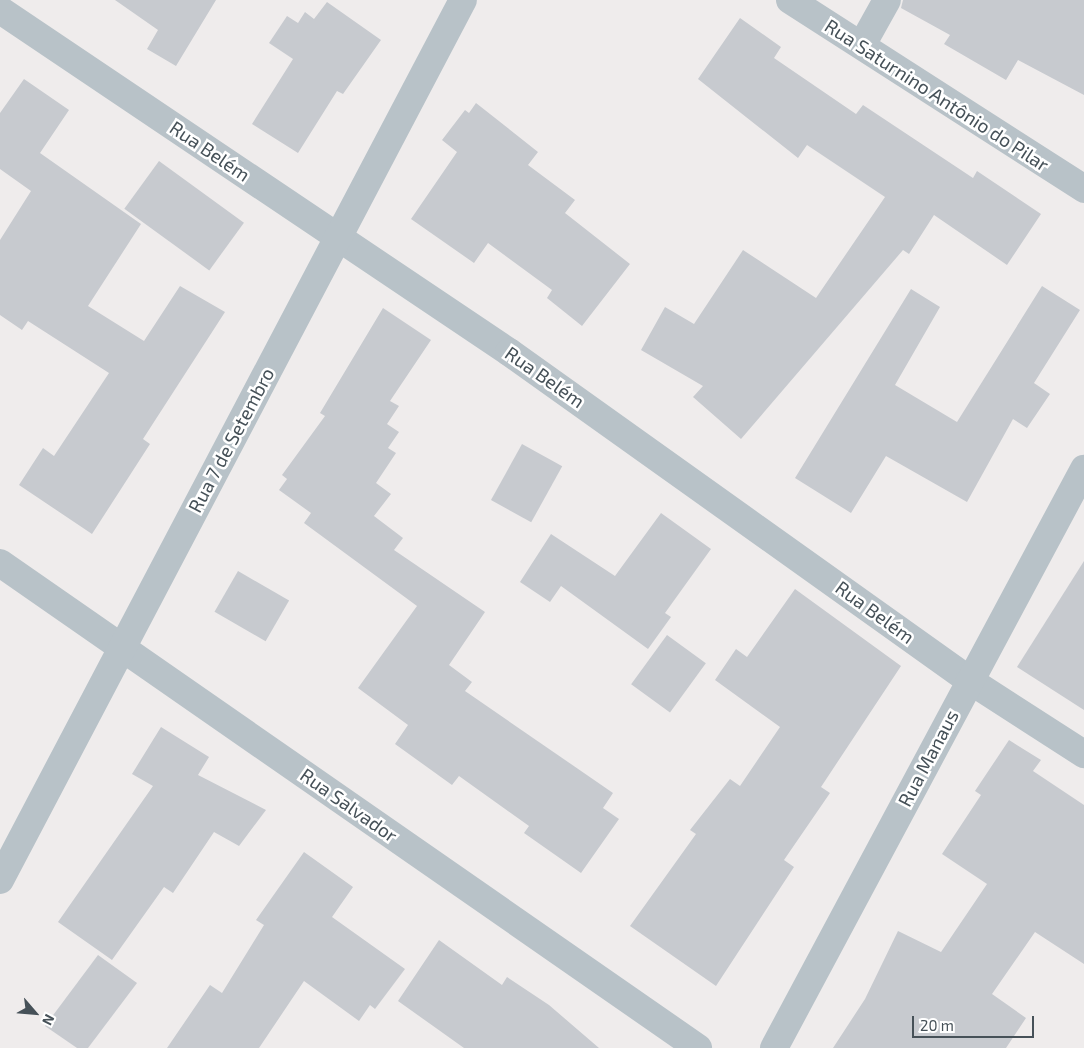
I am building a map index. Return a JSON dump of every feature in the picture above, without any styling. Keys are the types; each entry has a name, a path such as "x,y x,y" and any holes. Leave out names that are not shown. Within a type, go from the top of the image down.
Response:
{"street":[{"name":"Rua 7 de Setembro","path":"0,880 464,0"},
{"name":"Rua Saturnino Antônio do Pilar","path":"790,0 1084,190"},
{"path":"862,45 887,0"},
{"name":"Rua Belém","path":"0,10 674,466 969,680 1084,754"},
{"name":"Rua Manaus","path":"774,1048 969,680 1084,469"},
{"name":"Rua Salvador","path":"0,563 698,1048"}],"building":[{"path":"115,0 216,0 176,66 147,49 158,30"},
{"path":"903,0 1084,0 1084,95 1018,60 1006,80 944,44 950,35 901,8"},
{"path":"327,2 381,40 343,94 337,91 298,153 252,124 293,59 269,43 287,16 298,23 305,12 314,19"},
{"path":"740,18 781,47 774,58 856,114 863,105 973,178 977,171 1041,214 1007,265 934,215 909,254 903,250 741,439 693,397 703,386 641,350 665,307 694,324 743,250 816,298 885,197 807,145 798,158 698,79"},
{"path":"24,79 69,110 40,153 141,224 88,306 144,341 180,286 225,312 143,439 150,444 92,534 19,485 43,448 54,456 109,373 28,321 22,330 0,315 0,240 31,191 0,169 0,113"},
{"path":"476,103 538,152 528,165 575,200 565,213 630,264 582,326 547,298 552,290 488,243 474,263 411,219 457,152 442,140 465,110 469,113"},
{"path":"159,161 244,223 209,270 124,209"},
{"path":"1042,286 1080,310 1034,383 1050,394 1027,428 1013,419 967,502 886,456 851,513 795,478 911,289 940,307 895,385 957,422"},
{"path":"383,308 431,340 390,401 399,406 387,424 399,432 388,448 396,453 376,483 391,494 374,516 403,538 394,550 485,612 449,665 472,682 465,691 613,793 603,808 619,819 581,873 524,833 529,826 459,776 452,785 395,744 408,725 358,688 417,606 304,523 311,513 279,490 287,479 282,475 325,416 320,413"},
{"path":"522,444 562,466 531,522 491,500"},
{"path":"661,513 711,549 665,613 671,617 648,649 561,586 550,602 520,582 551,534 615,576"},
{"path":"1084,561 1084,710 1017,667"},
{"path":"238,571 289,600 266,641 215,612"},
{"path":"795,589 901,666 821,787 830,793 784,860 794,867 716,986 630,926 696,834 690,830 730,779 740,786 780,727 715,680 736,649 747,657"},
{"path":"667,635 706,663 670,713 631,684"},
{"path":"161,727 209,757 198,775 266,810 239,846 214,832 173,893 164,887 112,960 58,922 153,786 132,774"},
{"path":"1009,740 1041,760 1033,771 1084,805 1084,964 1035,932 992,994 1026,1018 1006,1048 833,1048 865,999 898,931 941,952 987,884 942,854 981,795 975,791"},
{"path":"304,852 353,887 332,917 405,969 375,1009 370,1005 359,1021 304,981 259,1048 167,1048 210,985 222,993 264,925 256,920"},
{"path":"439,940 502,985 507,977 549,1005 599,1048 464,1048 398,1001"},
{"path":"98,955 137,983 88,1048 77,1048 45,1026"}]}
